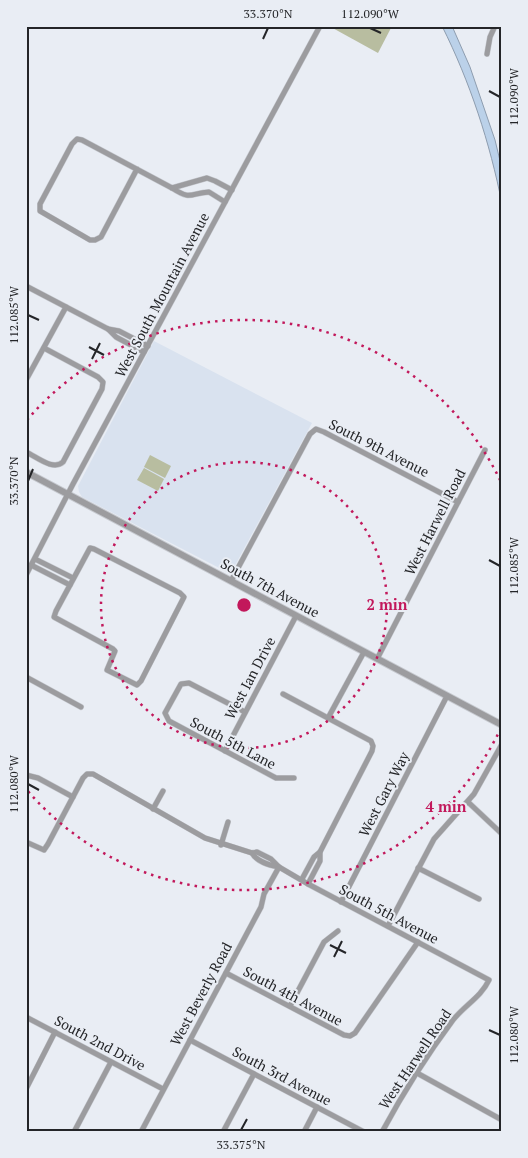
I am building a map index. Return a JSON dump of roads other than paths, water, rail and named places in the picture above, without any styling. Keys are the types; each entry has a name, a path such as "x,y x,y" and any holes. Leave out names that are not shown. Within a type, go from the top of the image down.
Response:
{"street":[{"name":"West South Mountain Avenue","path":"26,575 67,494 320,26"},
{"path":"487,54 490,37 495,26"},
{"path":"137,170 100,237 95,240 90,240 41,213 39,209 72,144 77,139 82,140 185,196 209,192 225,202"},
{"path":"172,188 204,179 211,179 232,190"},
{"path":"204,179 206,192"},
{"path":"26,286 108,329 124,334 148,346"},
{"path":"26,380 66,307"},
{"path":"108,329 116,337 144,352"},
{"path":"121,340 124,334"},
{"path":"26,452 53,466 59,466 64,462 102,389 103,382 98,377 44,348"},
{"name":"South 9th Avenue","path":"231,581 310,434 316,429 458,502"},
{"name":"West Harwell Road","path":"377,658 485,450"},
{"name":"South 7th Avenue","path":"26,472 502,725"},
{"path":"90,548 180,593 184,598 137,685 107,670 114,656 115,651 113,649 54,617 73,578 90,548"},
{"path":"34,559 73,578"},
{"path":"31,566 70,585"},
{"path":"54,578 58,570"},
{"name":"West Ian Drive","path":"225,751 296,616"},
{"path":"328,718 364,652"},
{"path":"26,677 81,707"},
{"name":"South 5th Lane","path":"245,712 189,682 185,682 181,684 165,713 169,721 276,778 294,778"},
{"path":"283,694 371,741 373,746 320,852 314,857 302,879"},
{"name":"West Gary Way","path":"341,902 447,696"},
{"path":"388,926 438,833 468,802 479,787 502,744"},
{"name":"South 5th Avenue","path":"73,797 83,778 87,774 93,774 205,838 221,845 263,854 272,858 279,867"},
{"path":"26,775 38,778 73,797 44,850 26,842"},
{"path":"153,809 163,791"},
{"path":"468,802 502,834"},
{"path":"221,845 228,822"},
{"path":"308,884 320,861 320,852"},
{"name":"South 5th Avenue","path":"252,853 254,857 268,865 279,867 489,980"},
{"path":"260,860 263,854"},
{"path":"310,865 316,868"},
{"name":"West Beverly Road","path":"141,1132 261,907 264,894 279,867"},
{"path":"418,868 479,899"},
{"path":"290,1006 324,942 338,930"},
{"name":"South 4th Avenue","path":"226,973 344,1035 350,1036 355,1033 418,942"},
{"name":"West Harwell Road","path":"382,1132 396,1106 454,1019 463,1008 477,998 489,980"},
{"name":"South 2nd Drive","path":"26,1017 163,1089"},
{"path":"26,1089 29,1077 55,1032"},
{"name":"South 3rd Avenue","path":"190,1040 364,1132"},
{"path":"74,1132 111,1062"},
{"path":"223,1132 254,1074"},
{"path":"417,1074 502,1120"},
{"path":"304,1132 317,1107"}],"water":[{"path":"442,26 452,26 470,67 495,140 502,169 502,204 492,158 478,113 462,69"}]}
